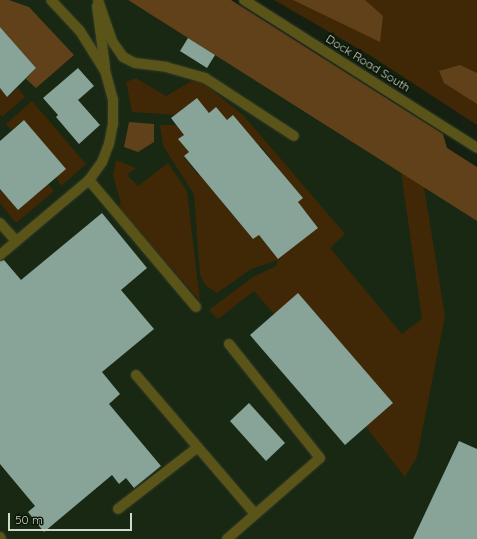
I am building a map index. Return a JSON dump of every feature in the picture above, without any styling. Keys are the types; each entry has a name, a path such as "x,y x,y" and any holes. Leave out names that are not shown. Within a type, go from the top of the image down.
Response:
{"street":[{"path":"51,0 80,31 105,71"},
{"path":"0,255 89,180 102,162 113,124 113,100 105,71 97,0"},
{"path":"97,0 112,41 123,57 135,63 166,67 205,78 294,136"},
{"name":"Dock Road South","path":"244,0 477,148"},
{"path":"89,180 196,307"},
{"path":"0,222 16,241"},
{"path":"227,539 320,458 229,344"},
{"path":"136,375 255,514"},
{"path":"118,509 198,447"}],"shaded area":[{"path":"0,0 128,0 477,221 477,539 0,539"},
{"path":"0,0 9,0 29,7 74,55 36,88 26,79 36,68 0,27"},
{"path":"128,0 231,0 443,134 447,148 477,167 477,221"},
{"path":"274,0 477,0 477,125 371,56"},
{"path":"293,0 365,0 383,16 380,42"},
{"path":"460,65 477,73 477,104 444,83 439,71"},
{"path":"136,78 166,96 197,78 243,115 345,234 330,248 402,334 422,319 401,172 424,187 445,316 417,457 405,477 366,427 393,403 298,294 274,314 254,291 218,319 209,310 253,277 276,266 278,260 251,269 217,293 205,285 200,274 194,194 163,146 160,125 177,125 184,135 178,139 189,152 184,157 198,175 205,170 211,188 226,207 253,239 259,235 278,259 318,228 298,202 303,198 288,180 283,183 275,164 261,146 255,151 216,108 209,113 197,98 176,115 132,112 126,82"},
{"path":"0,88 7,97 18,88 25,97 2,117 0,114"},
{"path":"32,101 86,164 61,186 24,120 11,130 6,124"},
{"path":"129,122 154,124 154,142 138,152 124,147"},
{"path":"116,160 136,168 127,175 138,186 168,163 187,191 200,301 118,207 121,203 113,176"},
{"path":"48,184 54,191 16,223 0,203 0,189 18,210"}],"building":[{"path":"0,27 36,68 7,97 0,88"},
{"path":"188,38 215,55 207,68 180,51"},
{"path":"78,68 94,86 78,100 100,125 79,144 56,117 58,115 43,98"},
{"path":"197,98 209,113 216,107 227,120 233,115 303,198 298,202 318,228 278,259 259,235 253,239 184,156 189,152 178,139 184,135 171,118"},
{"path":"24,120 66,169 18,210 0,189 0,141"},
{"path":"102,213 147,268 121,290 154,329 102,372 120,394 109,404 161,466 134,488 126,478 119,484 112,475 44,532 28,512 35,506 0,464 0,261 4,260 21,280"},
{"path":"298,293 393,403 345,445 250,335"},
{"path":"249,403 285,443 266,461 230,421"},
{"path":"459,441 477,449 477,539 413,539"}]}
